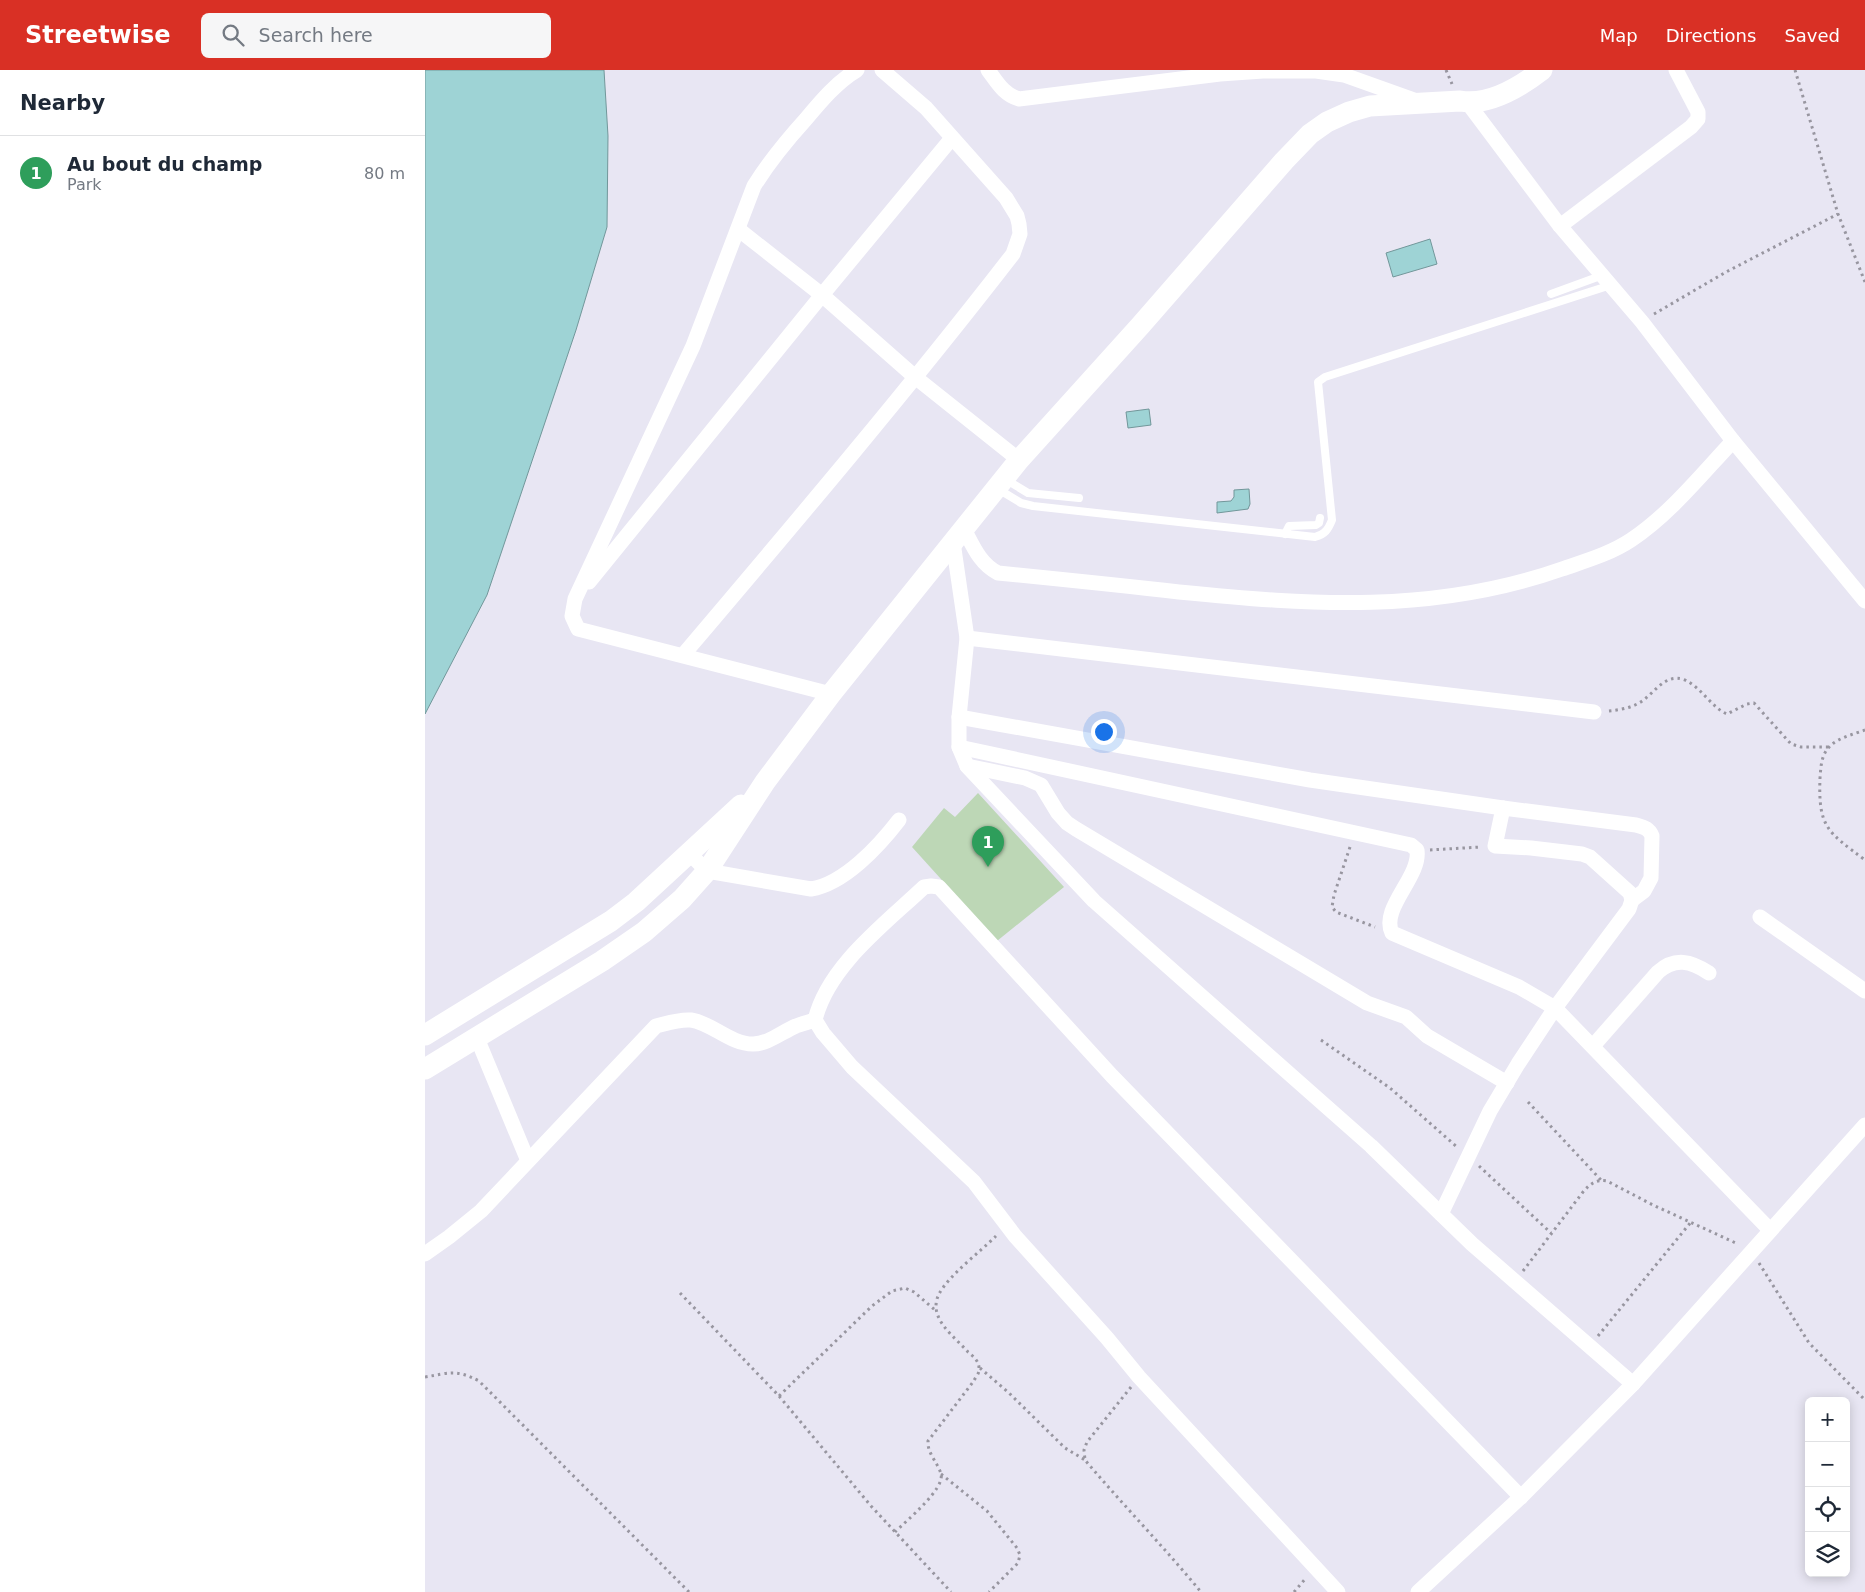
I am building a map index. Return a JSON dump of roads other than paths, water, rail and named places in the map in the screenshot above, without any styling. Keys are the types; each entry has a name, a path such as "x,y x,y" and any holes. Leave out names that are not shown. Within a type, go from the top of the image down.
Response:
{"street":[{"path":"831,694 578,629 572,616 575,599 693,346 753,186 765,168 825,96 857,70"},
{"path":"683,656 915,377 1013,254 1020,234 1017,216 1005,198 927,108 882,70"},
{"path":"988,70 1004,92 1019,99 1220,74 1263,71 1316,71 1344,75 1421,102"},
{"path":"425,1069 602,961 644,932 675,905 707,871 765,782 831,694 1000,483 1141,326 1284,161 1311,134 1327,122 1349,112 1370,106 1421,102 1467,102 1495,96 1523,84 1542,70"},
{"path":"1560,226 1691,127 1698,119 1698,112 1676,70"},
{"path":"1467,102 1560,226 1608,280 1733,441 1865,601"},
{"path":"575,599 952,138"},
{"path":"737,230 822,295 915,377 1019,460"},
{"path":"958,536 989,569 998,573 1296,602 1401,602 1440,598 1528,581 1616,549 1645,530 1683,495 1733,441"},
{"path":"958,536 967,638 959,717 959,747 967,766 1094,901 1371,1146 1472,1244 1633,1384"},
{"path":"967,638 1594,712"},
{"path":"959,717 1311,780 1636,826 1650,831 1652,836 1651,878 1644,890 1632,900 1629,909 1555,1008 1518,1064 1490,1111 1441,1214"},
{"path":"959,747 1411,845 1417,850 1417,860 1393,909 1390,922 1392,933 1519,987 1555,1008 1770,1230"},
{"path":"967,766 1025,778 1041,784 1058,813 1076,829 1367,1003 1406,1017 1427,1036 1507,1083"},
{"path":"425,1034 611,921 636,902 765,782"},
{"path":"1503,808 1495,846 1531,848 1582,854 1590,857 1630,893 1632,900"},
{"path":"689,853 707,871 811,889 832,883 852,868 886,837 899,820"},
{"path":"1338,1592 1139,1377 1007,1225 974,1182 852,1067 823,1033 815,1020 818,1006 825,993 851,956 925,887 939,887 1112,1076 1521,1497"},
{"path":"1760,917 1865,991"},
{"path":"1593,1046 1666,964 1678,961 1698,965 1709,973"},
{"path":"513,980 531,1005"},
{"path":"425,1254 481,1211 656,1026 678,1020 690,1020 700,1022 737,1040 753,1044 766,1041 798,1025 815,1020"},
{"path":"477,1038 528,1161"},
{"path":"1418,1592 1521,1497 1633,1384 1865,1124"}],"lane":[{"path":"1551,294 1608,280"},
{"path":"1000,483 1021,503 1033,506 1285,534 1315,537 1321,535 1326,532 1332,520 1317,385 1321,379 1608,280"},
{"path":"1000,483 1028,493 1079,498"},
{"path":"1285,534 1289,526 1316,525 1319,523 1320,518"}],"place":[{"name":"Au bout du champ","path":"988,867"}]}
